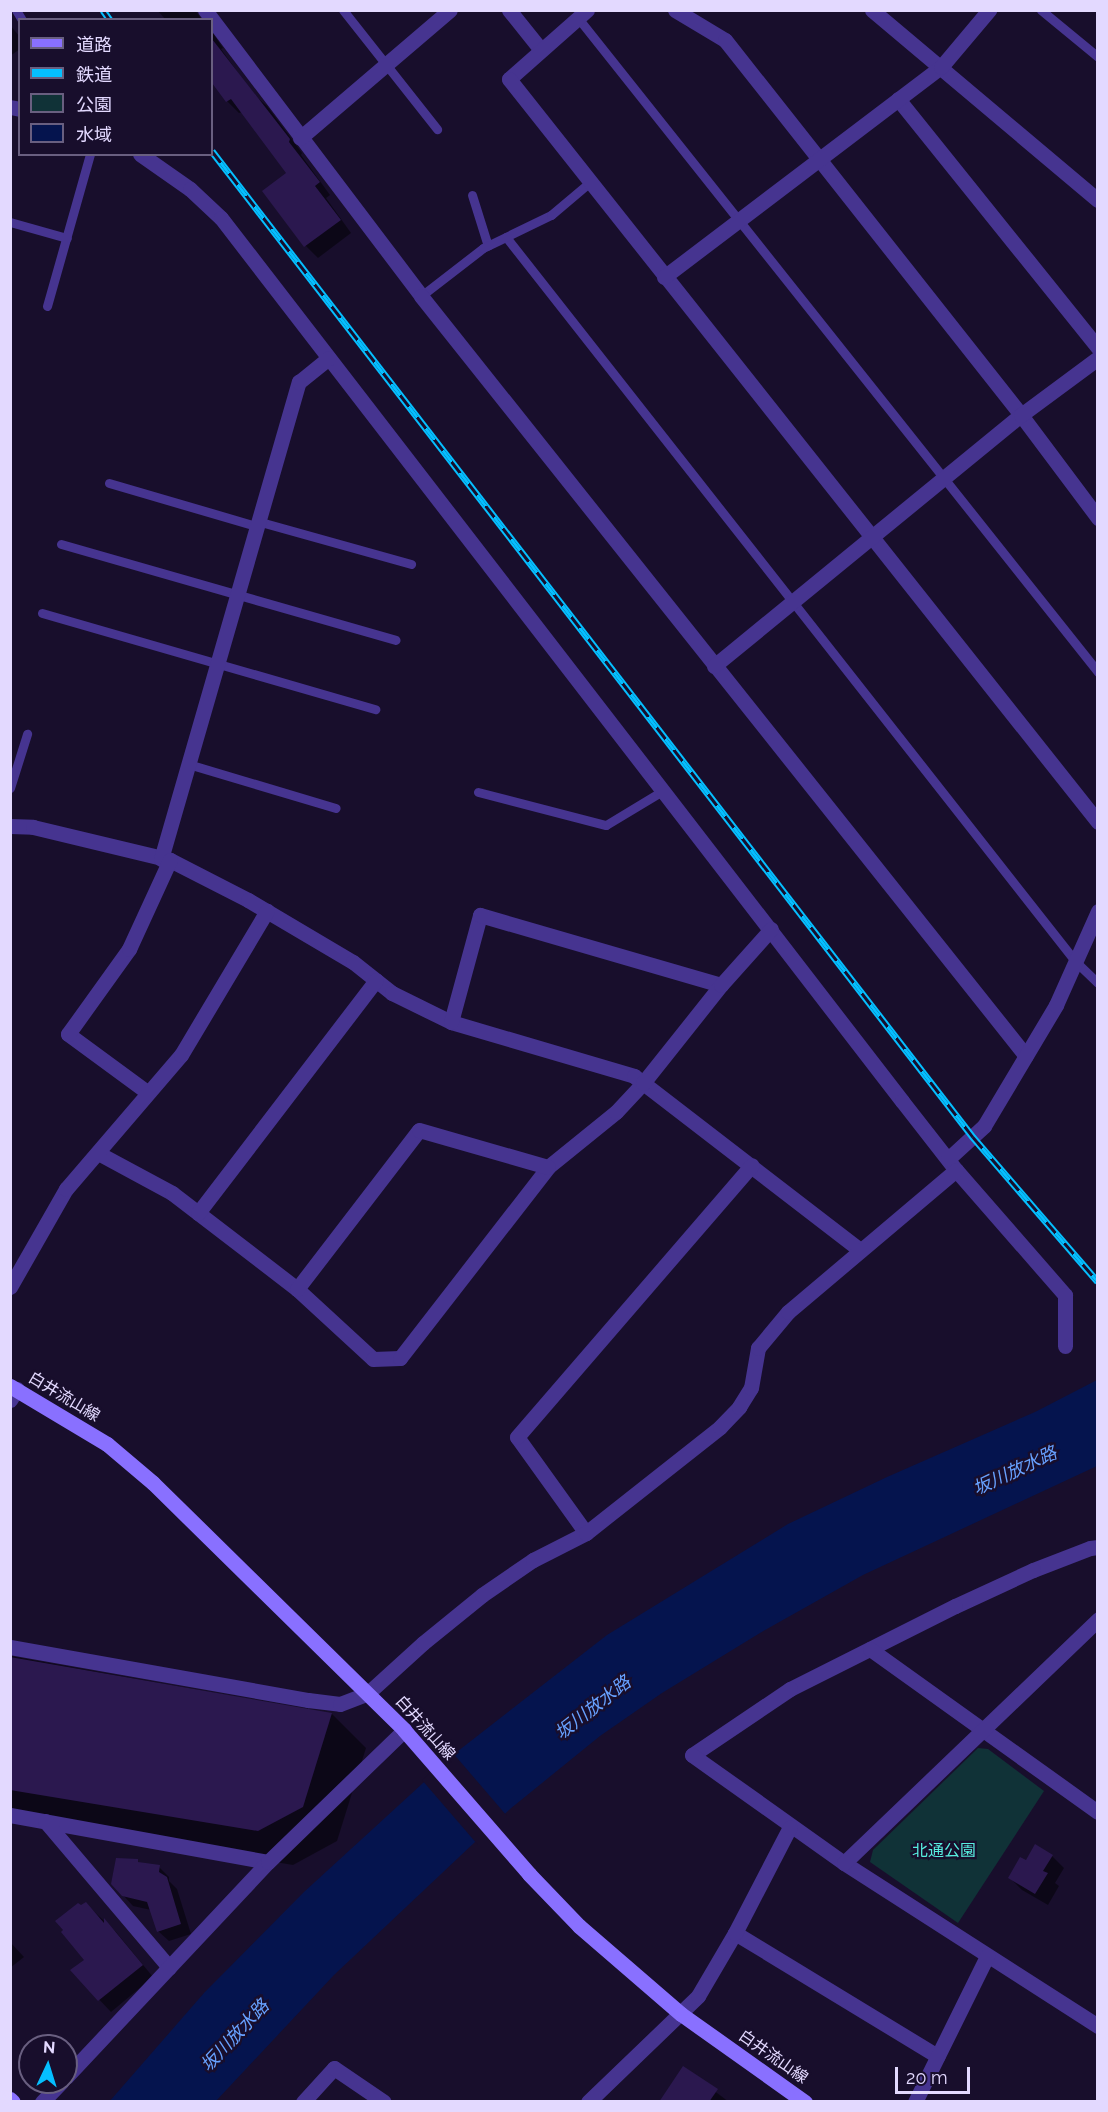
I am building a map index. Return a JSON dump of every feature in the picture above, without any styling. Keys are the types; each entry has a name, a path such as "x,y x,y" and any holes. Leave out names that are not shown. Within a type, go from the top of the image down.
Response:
{"main road":[{"name":"白井流山線","path":"13,1392 107,1444 153,1483 368,1693 408,1735 529,1874 616,1961 681,2014 805,2102"}],"street":[{"path":"300,138 450,10"},
{"path":"509,10 541,50"},
{"path":"675,10 725,40 1021,415 1098,518"},
{"path":"872,10 1098,200"},
{"path":"664,277 941,66 988,10"},
{"path":"583,14 509,79 1098,822"},
{"path":"213,21 421,296 1026,1056"},
{"path":"898,99 1098,348"},
{"path":"143,156 190,189 221,218 952,1165 1065,1295 1065,1346"},
{"path":"147,1092 68,1034 129,949 166,860 188,764 216,663 299,382 329,358"},
{"path":"714,666 1021,415 1098,358"},
{"path":"10,825 33,827 166,860 267,911 353,962 392,993 451,1022 634,1076 859,1249"},
{"path":"10,1287 66,1189 181,1055 267,911"},
{"path":"10,1647 308,1700 340,1704 368,1693 423,1643 482,1595 533,1560 586,1533 720,1427 740,1407 751,1388 758,1348 788,1312 952,1165 984,1126 1056,1005 1098,911"},
{"path":"451,1022 480,915 721,985"},
{"path":"98,1153 172,1193 297,1289 373,1359 400,1358 548,1167 616,1112 643,1083 721,985 771,929"},
{"path":"198,1213 376,980"},
{"path":"297,1289 419,1130 548,1167"},
{"path":"586,1533 517,1437 752,1165"},
{"path":"1095,1546 965,1601 790,1689 692,1755 790,1827 1098,2026"},
{"path":"844,1863 1098,1619"},
{"path":"870,1649 1098,1812"},
{"path":"78,2064 268,1862 408,1735"},
{"path":"10,1815 268,1862"},
{"path":"45,1821 169,1967"},
{"path":"588,2102 698,1996 735,1933 790,1827"},
{"path":"735,1933 937,2056"},
{"path":"915,2102 987,1956"},
{"path":"303,2102 334,2068 384,2102"}],"lane":[{"path":"342,10 437,129"},
{"path":"1041,10 1098,57"},
{"path":"583,14 739,220 1098,672"},
{"path":"47,306 89,156"},
{"path":"421,296 488,246 551,215 590,182"},
{"path":"472,195 488,246"},
{"path":"10,222 67,238"},
{"path":"506,237 794,600 1076,962 1098,983"},
{"path":"110,483 411,564"},
{"path":"61,544 395,640"},
{"path":"42,613 375,709"},
{"path":"10,788 27,734"},
{"path":"188,764 336,808"},
{"path":"478,792 606,825 664,790"}],"green space":[{"name":"北通公園","path":"978,1748 988,1749 1044,1791 958,1923 870,1862 873,1850"}],"water":[{"name":"坂川放水路","path":"1097,1380 1097,1466 863,1575 760,1633 662,1693 600,1736 510,1809 334,1975 216,2101 109,2102 204,1993 304,1892 458,1751 607,1635 788,1524 887,1477 1035,1412"}],"pier":[{"path":"452,1752 507,1816 478,1845 422,1780"}],"building":[{"path":"213,40 290,139 289,142 320,182 315,186 341,220 304,247 262,191 286,173 231,99 226,102 213,84"},
{"path":"10,1657 332,1713 303,1807 258,1831 10,1790"},
{"path":"1035,1844 1053,1855 1043,1871 1048,1873 1035,1894 1008,1878 1020,1857 1026,1860"},
{"path":"116,1858 138,1859 138,1862 160,1865 159,1872 167,1877 181,1924 157,1932 147,1902 122,1896 111,1884"},
{"path":"86,1902 104,1923 104,1918 143,1965 98,2001 70,1970 84,1960 55,1921 78,1903 81,1905"},
{"path":"683,2066 718,2089 709,2102 659,2102"}],"railway":[{"path":"103,10 109,18"},
{"path":"213,152 973,1137 1098,1282"}]}
